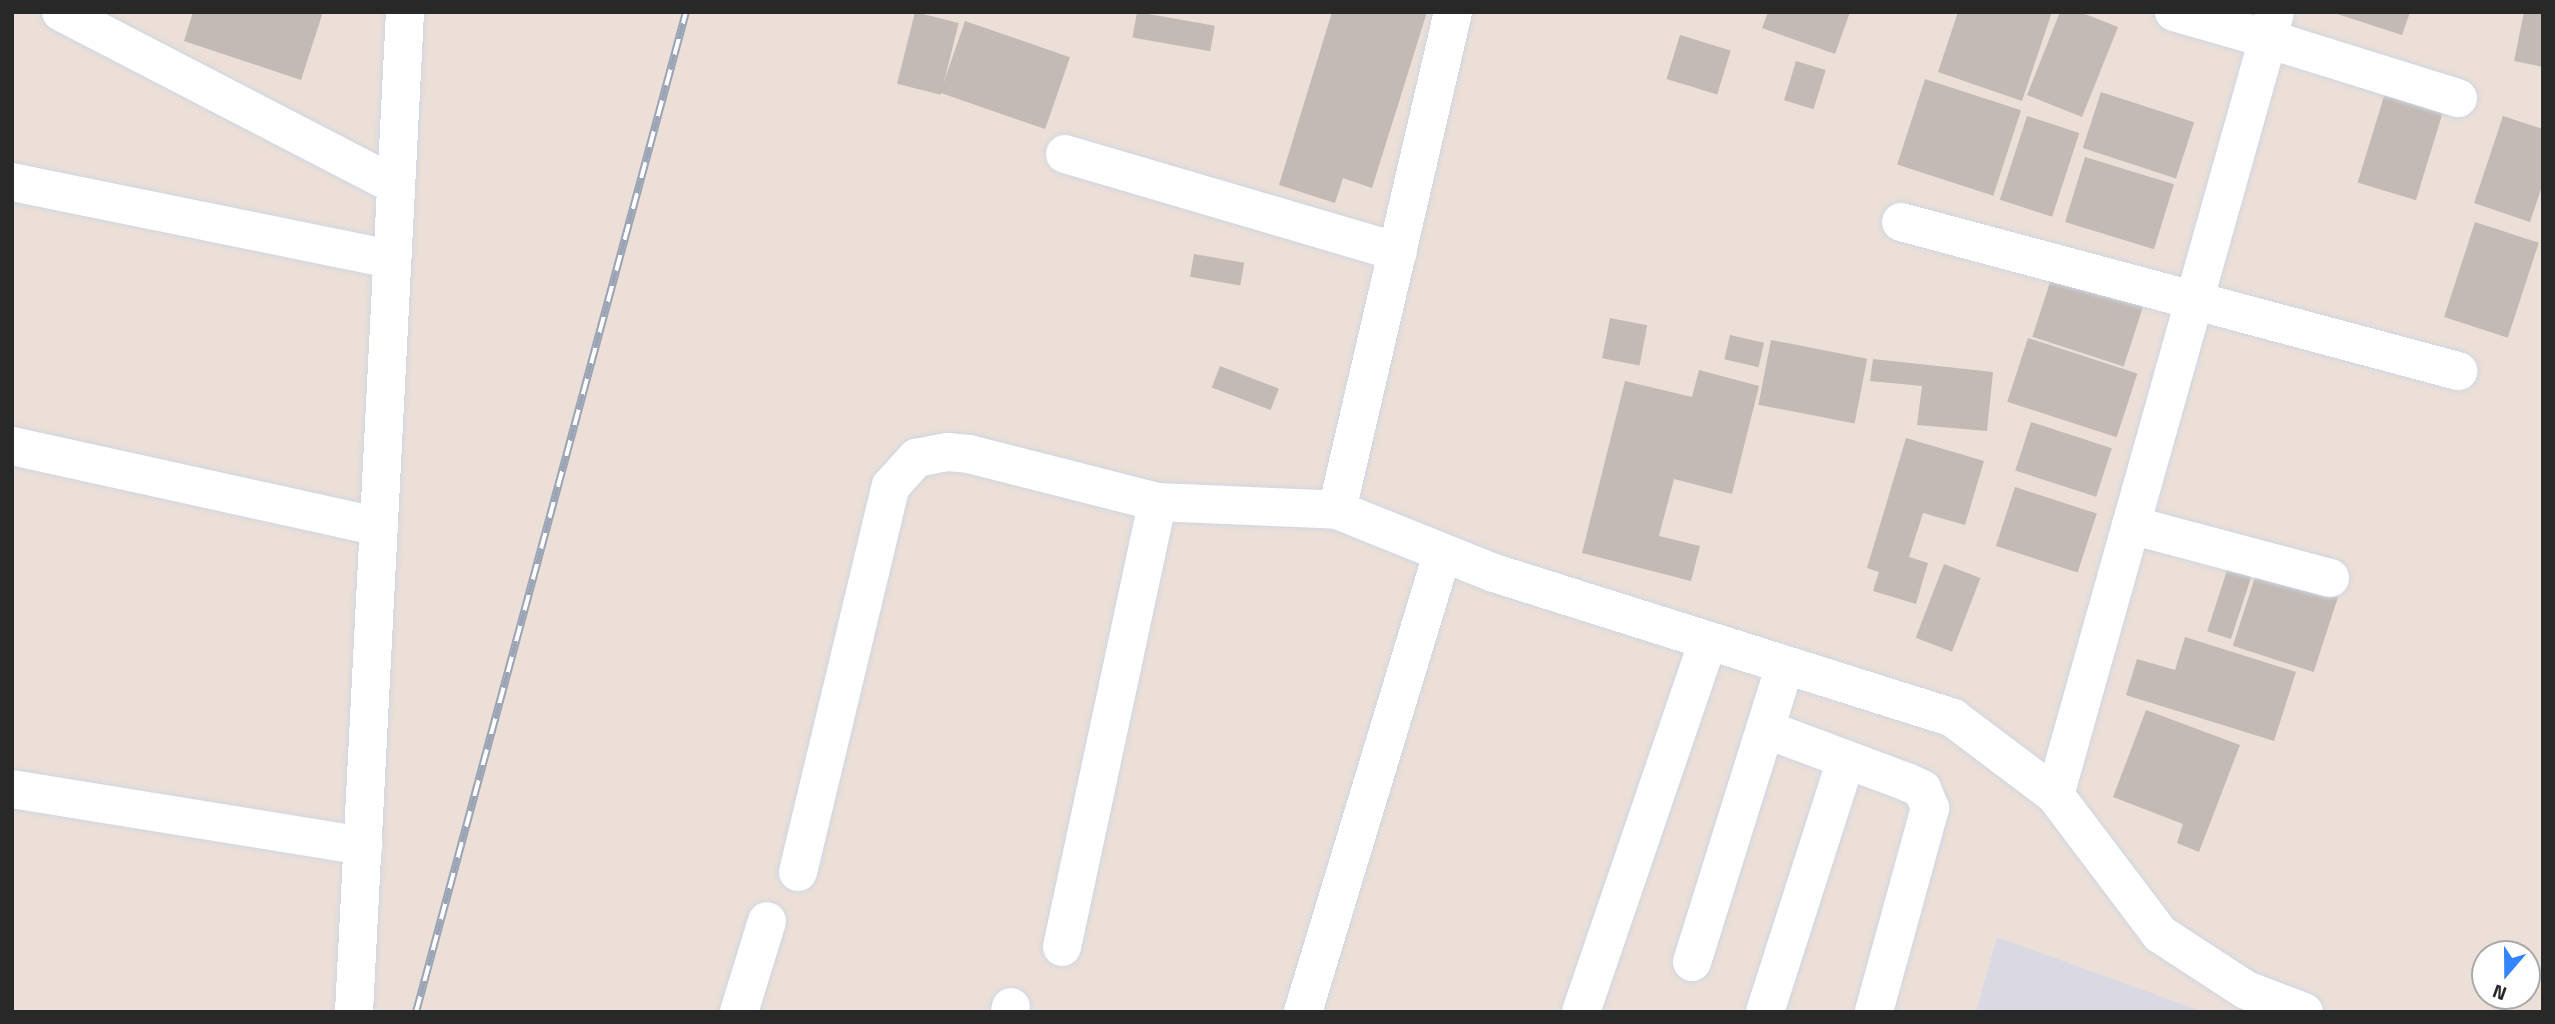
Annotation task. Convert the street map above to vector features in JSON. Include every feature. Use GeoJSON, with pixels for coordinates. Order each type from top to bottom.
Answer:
{"type":"FeatureCollection","features":[{"type":"Feature","properties":{"kind":"street"},"geometry":{"type":"LineString","coordinates":[[61,12],[396,186]]}},
{"type":"Feature","properties":{"kind":"street"},"geometry":{"type":"LineString","coordinates":[[354,1012],[405,12]]}},
{"type":"Feature","properties":{"kind":"street"},"geometry":{"type":"LineString","coordinates":[[1337,510],[1453,12]]}},
{"type":"Feature","properties":{"kind":"street"},"geometry":{"type":"LineString","coordinates":[[2174,12],[2271,26],[2458,98]]}},
{"type":"Feature","properties":{"kind":"street"},"geometry":{"type":"LineString","coordinates":[[2055,795],[2271,26]]}},
{"type":"Feature","properties":{"kind":"street"},"geometry":{"type":"LineString","coordinates":[[1065,154],[1398,252]]}},
{"type":"Feature","properties":{"kind":"street"},"geometry":{"type":"LineString","coordinates":[[12,182],[393,259]]}},
{"type":"Feature","properties":{"kind":"street"},"geometry":{"type":"LineString","coordinates":[[1900,222],[2458,371]]}},
{"type":"Feature","properties":{"kind":"street"},"geometry":{"type":"LineString","coordinates":[[12,446],[379,527]]}},
{"type":"Feature","properties":{"kind":"street"},"geometry":{"type":"LineString","coordinates":[[798,872],[891,486],[916,458],[969,454],[1157,502],[1337,510],[1442,554],[1953,719],[2055,795],[2160,934],[2246,990],[2304,1012]]}},
{"type":"Feature","properties":{"kind":"street"},"geometry":{"type":"LineString","coordinates":[[1062,947],[1157,502]]}},
{"type":"Feature","properties":{"kind":"street"},"geometry":{"type":"LineString","coordinates":[[2132,525],[2330,578]]}},
{"type":"Feature","properties":{"kind":"street"},"geometry":{"type":"LineString","coordinates":[[1303,1012],[1442,554]]}},
{"type":"Feature","properties":{"kind":"street"},"geometry":{"type":"LineString","coordinates":[[1581,1012],[1708,641]]}},
{"type":"Feature","properties":{"kind":"street"},"geometry":{"type":"LineString","coordinates":[[1692,962],[1786,665]]}},
{"type":"Feature","properties":{"kind":"street"},"geometry":{"type":"LineString","coordinates":[[1765,729],[1922,789],[1930,808],[1874,1012]]}},
{"type":"Feature","properties":{"kind":"street"},"geometry":{"type":"LineString","coordinates":[[1765,1012],[1846,760]]}},
{"type":"Feature","properties":{"kind":"street"},"geometry":{"type":"LineString","coordinates":[[12,789],[363,846]]}},
{"type":"Feature","properties":{"kind":"street"},"geometry":{"type":"LineString","coordinates":[[739,1012],[767,921]]}},
{"type":"Feature","properties":{"kind":"shaded area"},"geometry":{"type":"Polygon","coordinates":[[[1997,937],[2204,1012],[1976,1012],[1997,937]]]}},
{"type":"Feature","properties":{"kind":"building"},"geometry":{"type":"Polygon","coordinates":[[[193,12],[323,12],[301,80],[184,41],[193,12]]]}},
{"type":"Feature","properties":{"kind":"building"},"geometry":{"type":"Polygon","coordinates":[[[915,12],[959,23],[941,95],[897,84],[915,12]]]}},
{"type":"Feature","properties":{"kind":"building"},"geometry":{"type":"Polygon","coordinates":[[[1137,12],[1215,26],[1210,51],[1132,38],[1137,12]]]}},
{"type":"Feature","properties":{"kind":"building"},"geometry":{"type":"Polygon","coordinates":[[[1332,12],[1427,12],[1372,188],[1343,178],[1335,203],[1279,185],[1332,12]]]}},
{"type":"Feature","properties":{"kind":"building"},"geometry":{"type":"Polygon","coordinates":[[[1768,12],[1850,12],[1835,54],[1762,28],[1768,12]]]}},
{"type":"Feature","properties":{"kind":"building"},"geometry":{"type":"Polygon","coordinates":[[[1958,12],[2052,12],[2022,101],[1938,72],[1958,12]]]}},
{"type":"Feature","properties":{"kind":"building"},"geometry":{"type":"Polygon","coordinates":[[[2060,12],[2080,12],[2118,27],[2082,117],[2027,95],[2060,12]]]}},
{"type":"Feature","properties":{"kind":"building"},"geometry":{"type":"Polygon","coordinates":[[[2331,12],[2410,12],[2402,35],[2331,12]]]}},
{"type":"Feature","properties":{"kind":"building"},"geometry":{"type":"Polygon","coordinates":[[[2524,12],[2543,12],[2543,67],[2514,61],[2524,12]]]}},
{"type":"Feature","properties":{"kind":"building"},"geometry":{"type":"Polygon","coordinates":[[[965,21],[1070,57],[1045,129],[940,93],[965,21]]]}},
{"type":"Feature","properties":{"kind":"building"},"geometry":{"type":"Polygon","coordinates":[[[1680,35],[1731,50],[1717,94],[1667,79],[1680,35]]]}},
{"type":"Feature","properties":{"kind":"building"},"geometry":{"type":"Polygon","coordinates":[[[1796,61],[1826,70],[1814,109],[1784,100],[1796,61]]]}},
{"type":"Feature","properties":{"kind":"building"},"geometry":{"type":"Polygon","coordinates":[[[1925,79],[2021,110],[1993,196],[1897,165],[1925,79]]]}},
{"type":"Feature","properties":{"kind":"building"},"geometry":{"type":"Polygon","coordinates":[[[2388,83],[2446,101],[2416,200],[2358,182],[2388,83]]]}},
{"type":"Feature","properties":{"kind":"building"},"geometry":{"type":"Polygon","coordinates":[[[2101,92],[2194,122],[2176,178],[2083,148],[2101,92]]]}},
{"type":"Feature","properties":{"kind":"building"},"geometry":{"type":"Polygon","coordinates":[[[2027,116],[2079,133],[2052,217],[2000,200],[2027,116]]]}},
{"type":"Feature","properties":{"kind":"building"},"geometry":{"type":"Polygon","coordinates":[[[2503,116],[2543,129],[2543,183],[2530,222],[2474,203],[2503,116]]]}},
{"type":"Feature","properties":{"kind":"building"},"geometry":{"type":"Polygon","coordinates":[[[2085,157],[2174,184],[2154,249],[2065,222],[2085,157]]]}},
{"type":"Feature","properties":{"kind":"building"},"geometry":{"type":"Polygon","coordinates":[[[2475,222],[2539,243],[2508,338],[2444,317],[2475,222]]]}},
{"type":"Feature","properties":{"kind":"building"},"geometry":{"type":"Polygon","coordinates":[[[1194,254],[1244,263],[1240,286],[1190,277],[1194,254]]]}},
{"type":"Feature","properties":{"kind":"building"},"geometry":{"type":"Polygon","coordinates":[[[2053,273],[2144,303],[2124,366],[2032,337],[2053,273]]]}},
{"type":"Feature","properties":{"kind":"building"},"geometry":{"type":"Polygon","coordinates":[[[1610,318],[1647,325],[1639,365],[1602,358],[1610,318]]]}},
{"type":"Feature","properties":{"kind":"building"},"geometry":{"type":"Polygon","coordinates":[[[1730,335],[1764,343],[1758,367],[1724,359],[1730,335]]]}},
{"type":"Feature","properties":{"kind":"building"},"geometry":{"type":"Polygon","coordinates":[[[2028,338],[2137,374],[2117,437],[2007,402],[2028,338]]]}},
{"type":"Feature","properties":{"kind":"building"},"geometry":{"type":"Polygon","coordinates":[[[1771,340],[1867,359],[1855,423],[1758,405],[1771,340]]]}},
{"type":"Feature","properties":{"kind":"building"},"geometry":{"type":"Polygon","coordinates":[[[1873,359],[1993,372],[1987,431],[1917,425],[1922,386],[1870,381],[1873,359]]]}},
{"type":"Feature","properties":{"kind":"building"},"geometry":{"type":"Polygon","coordinates":[[[1220,366],[1279,389],[1271,410],[1212,387],[1220,366]]]}},
{"type":"Feature","properties":{"kind":"building"},"geometry":{"type":"Polygon","coordinates":[[[1699,370],[1759,386],[1732,494],[1674,479],[1659,536],[1700,546],[1691,581],[1582,553],[1625,381],[1692,397],[1699,370]]]}},
{"type":"Feature","properties":{"kind":"building"},"geometry":{"type":"Polygon","coordinates":[[[2031,422],[2112,448],[2096,497],[2015,471],[2031,422]]]}},
{"type":"Feature","properties":{"kind":"building"},"geometry":{"type":"Polygon","coordinates":[[[1906,438],[1984,461],[1965,525],[1923,513],[1909,557],[1928,563],[1916,604],[1873,591],[1879,572],[1867,568],[1906,438]]]}},
{"type":"Feature","properties":{"kind":"building"},"geometry":{"type":"Polygon","coordinates":[[[2015,487],[2097,514],[2078,573],[1996,546],[2015,487]]]}},
{"type":"Feature","properties":{"kind":"building"},"geometry":{"type":"Polygon","coordinates":[[[2231,558],[2255,566],[2231,639],[2207,631],[2231,558]]]}},
{"type":"Feature","properties":{"kind":"building"},"geometry":{"type":"Polygon","coordinates":[[[2260,562],[2341,588],[2314,672],[2233,646],[2260,562]]]}},
{"type":"Feature","properties":{"kind":"building"},"geometry":{"type":"Polygon","coordinates":[[[1944,564],[1980,578],[1952,652],[1916,638],[1944,564]]]}},
{"type":"Feature","properties":{"kind":"building"},"geometry":{"type":"Polygon","coordinates":[[[2185,637],[2296,672],[2274,741],[2126,695],[2137,659],[2175,670],[2185,637]]]}},
{"type":"Feature","properties":{"kind":"building"},"geometry":{"type":"Polygon","coordinates":[[[2146,710],[2240,745],[2199,852],[2177,843],[2183,824],[2113,797],[2146,710]]]}},
{"type":"Feature","properties":{"kind":"railway"},"geometry":{"type":"LineString","coordinates":[[416,1012],[686,12]]}}]}
